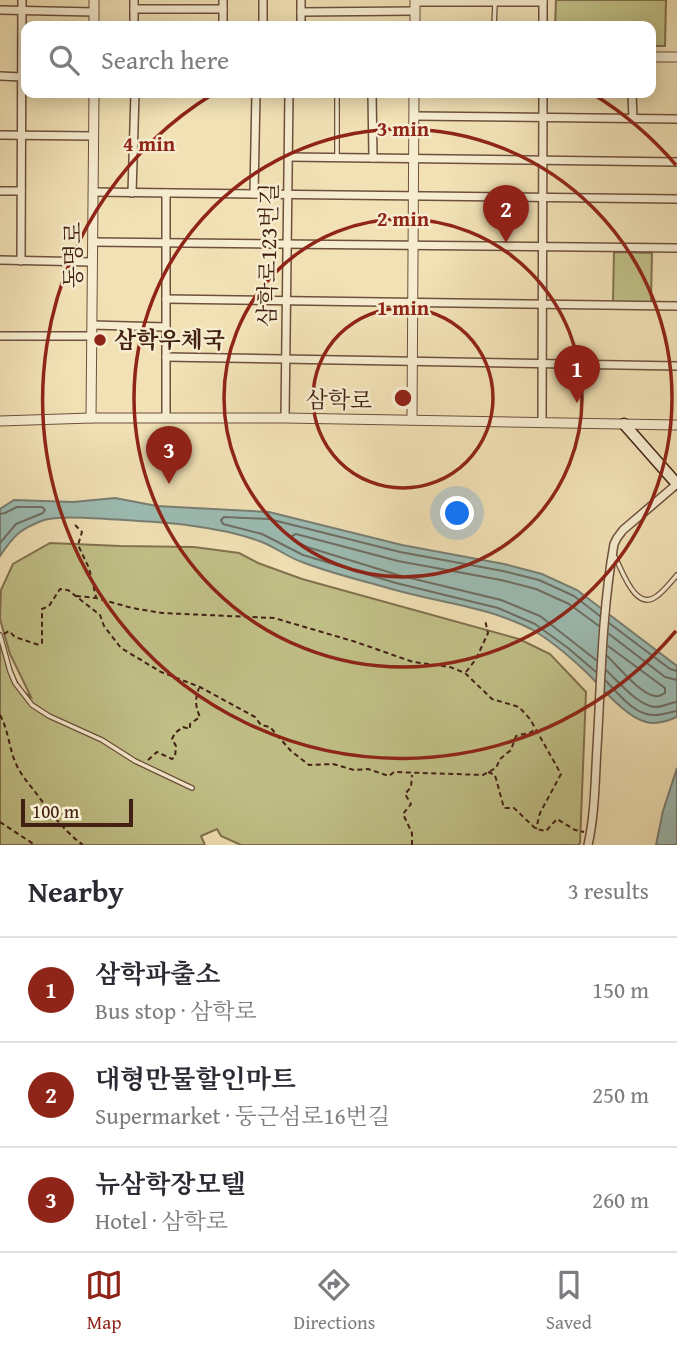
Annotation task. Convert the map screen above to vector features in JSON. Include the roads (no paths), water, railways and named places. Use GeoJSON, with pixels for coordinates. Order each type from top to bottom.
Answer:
{"type":"FeatureCollection","features":[{"type":"Feature","properties":{"kind":"main road"},"geometry":{"type":"LineString","coordinates":[[624,424],[677,484]]}},
{"type":"Feature","properties":{"kind":"street"},"geometry":{"type":"LineString","coordinates":[[22,0],[22,21]]}},
{"type":"Feature","properties":{"kind":"street"},"geometry":{"type":"LineString","coordinates":[[94,0],[94,21]]}},
{"type":"Feature","properties":{"kind":"street"},"geometry":{"type":"LineString","coordinates":[[134,0],[134,21]]}},
{"type":"Feature","properties":{"kind":"street"},"geometry":{"type":"LineString","coordinates":[[223,0],[223,21]]}},
{"type":"Feature","properties":{"kind":"street"},"geometry":{"type":"LineString","coordinates":[[262,0],[262,21]]}},
{"type":"Feature","properties":{"kind":"street"},"geometry":{"type":"LineString","coordinates":[[301,0],[301,21]]}},
{"type":"Feature","properties":{"kind":"street"},"geometry":{"type":"LineString","coordinates":[[372,0],[372,11]]}},
{"type":"Feature","properties":{"kind":"street"},"geometry":{"type":"LineString","coordinates":[[301,12],[372,11],[415,4],[543,1],[543,21]]}},
{"type":"Feature","properties":{"kind":"street"},"geometry":{"type":"LineString","coordinates":[[134,9],[223,9]]}},
{"type":"Feature","properties":{"kind":"street"},"geometry":{"type":"LineString","coordinates":[[0,10],[94,12]]}},
{"type":"Feature","properties":{"kind":"street"},"geometry":{"type":"LineString","coordinates":[[656,57],[677,57]]}},
{"type":"Feature","properties":{"kind":"street"},"geometry":{"type":"LineString","coordinates":[[0,76],[21,77]]}},
{"type":"Feature","properties":{"kind":"street"},"geometry":{"type":"LineString","coordinates":[[21,261],[22,98]]}},
{"type":"Feature","properties":{"kind":"street","name":"동명로"},"geometry":{"type":"LineString","coordinates":[[91,418],[94,98]]}},
{"type":"Feature","properties":{"kind":"street"},"geometry":{"type":"LineString","coordinates":[[132,193],[135,98]]}},
{"type":"Feature","properties":{"kind":"street"},"geometry":{"type":"LineString","coordinates":[[254,194],[256,98]]}},
{"type":"Feature","properties":{"kind":"street","name":"삼학로123번길"},"geometry":{"type":"LineString","coordinates":[[285,418],[289,98]]}},
{"type":"Feature","properties":{"kind":"street"},"geometry":{"type":"LineString","coordinates":[[372,98],[373,158]]}},
{"type":"Feature","properties":{"kind":"street"},"geometry":{"type":"LineString","coordinates":[[412,420],[414,98]]}},
{"type":"Feature","properties":{"kind":"street"},"geometry":{"type":"LineString","coordinates":[[542,422],[543,98]]}},
{"type":"Feature","properties":{"kind":"street"},"geometry":{"type":"LineString","coordinates":[[632,98],[632,118]]}},
{"type":"Feature","properties":{"kind":"street"},"geometry":{"type":"LineString","coordinates":[[414,116],[677,119]]}},
{"type":"Feature","properties":{"kind":"street"},"geometry":{"type":"LineString","coordinates":[[0,135],[93,136]]}},
{"type":"Feature","properties":{"kind":"street"},"geometry":{"type":"LineString","coordinates":[[288,157],[677,162]]}},
{"type":"Feature","properties":{"kind":"street"},"geometry":{"type":"LineString","coordinates":[[0,191],[21,191]]}},
{"type":"Feature","properties":{"kind":"street"},"geometry":{"type":"LineString","coordinates":[[93,192],[677,199]]}},
{"type":"Feature","properties":{"kind":"street"},"geometry":{"type":"LineString","coordinates":[[166,193],[166,418]]}},
{"type":"Feature","properties":{"kind":"street"},"geometry":{"type":"LineString","coordinates":[[93,242],[677,248]]}},
{"type":"Feature","properties":{"kind":"street"},"geometry":{"type":"LineString","coordinates":[[0,260],[92,262]]}},
{"type":"Feature","properties":{"kind":"street"},"geometry":{"type":"LineString","coordinates":[[166,299],[677,306]]}},
{"type":"Feature","properties":{"kind":"street"},"geometry":{"type":"LineString","coordinates":[[0,336],[166,327]]}},
{"type":"Feature","properties":{"kind":"street"},"geometry":{"type":"LineString","coordinates":[[166,356],[677,366]]}},
{"type":"Feature","properties":{"kind":"street","name":"삼학로"},"geometry":{"type":"LineString","coordinates":[[0,421],[285,418],[677,425]]}},
{"type":"Feature","properties":{"kind":"street"},"geometry":{"type":"LineString","coordinates":[[588,845],[614,544],[620,534],[677,484]]}},
{"type":"Feature","properties":{"kind":"lane"},"geometry":{"type":"LineString","coordinates":[[495,2],[495,21]]}},
{"type":"Feature","properties":{"kind":"lane"},"geometry":{"type":"LineString","coordinates":[[337,98],[337,157]]}},
{"type":"Feature","properties":{"kind":"lane"},"geometry":{"type":"LineString","coordinates":[[613,553],[634,594],[641,600],[657,596],[677,575]]}},
{"type":"Feature","properties":{"kind":"lane"},"geometry":{"type":"LineString","coordinates":[[0,635],[15,683],[32,705],[103,740],[135,761],[192,788]]}},
{"type":"Feature","properties":{"kind":"water"},"geometry":{"type":"Polygon","coordinates":[[[115,498],[157,506],[269,512],[402,545],[542,574],[577,590],[677,666],[677,717],[654,723],[638,719],[559,649],[538,633],[514,621],[334,573],[296,560],[242,535],[204,527],[164,523],[58,518],[29,526],[14,538],[0,556],[0,509],[14,500],[73,502],[115,498]]]}},
{"type":"Feature","properties":{"kind":"water"},"geometry":{"type":"Polygon","coordinates":[[[677,768],[677,845],[656,845],[663,811],[677,768]]]}},
{"type":"Feature","properties":{"kind":"place","name":"대형만물할인마트"},"geometry":{"type":"Point","coordinates":[506,243]}},
{"type":"Feature","properties":{"kind":"place","name":"삼학우체국"},"geometry":{"type":"Point","coordinates":[100,340]}},
{"type":"Feature","properties":{"kind":"place","name":"삼학파출소"},"geometry":{"type":"Point","coordinates":[577,403]}},
{"type":"Feature","properties":{"kind":"place","name":"뉴삼학장모텔"},"geometry":{"type":"Point","coordinates":[169,484]}}]}
